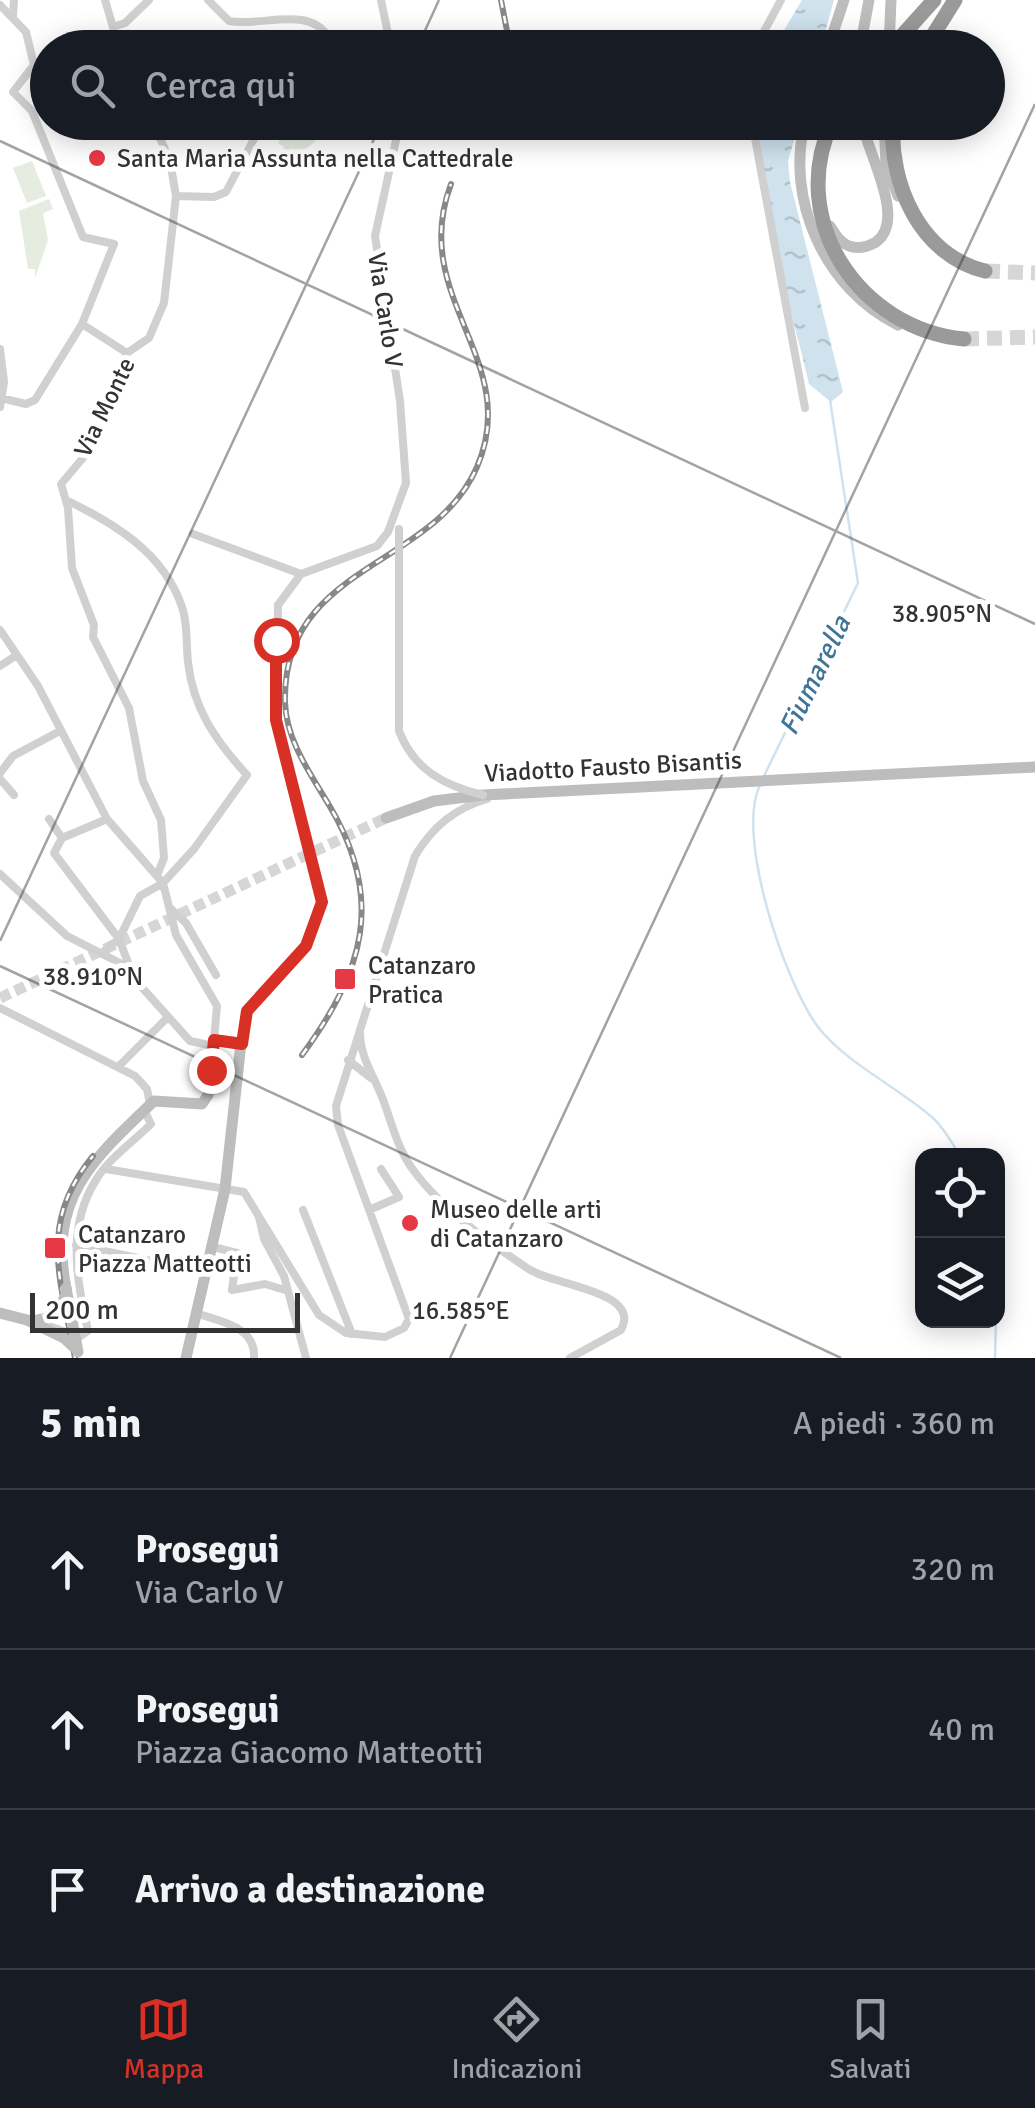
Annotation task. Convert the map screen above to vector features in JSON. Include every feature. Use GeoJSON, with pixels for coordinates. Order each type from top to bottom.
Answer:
{"type":"FeatureCollection","features":[{"type":"Feature","properties":{"kind":"highway"},"geometry":{"type":"LineString","coordinates":[[903,30],[934,0]]}},
{"type":"Feature","properties":{"kind":"highway"},"geometry":{"type":"LineString","coordinates":[[936,30],[955,0]]}},
{"type":"Feature","properties":{"kind":"highway"},"geometry":{"type":"LineString","coordinates":[[827,140],[821,153],[816,192],[828,240],[855,284],[875,304],[932,334],[964,339]]}},
{"type":"Feature","properties":{"kind":"highway"},"geometry":{"type":"LineString","coordinates":[[895,140],[896,168],[910,208],[943,250],[980,269]]}},
{"type":"Feature","properties":{"kind":"main road"},"geometry":{"type":"LineString","coordinates":[[834,30],[844,0]]}},
{"type":"Feature","properties":{"kind":"main road"},"geometry":{"type":"LineString","coordinates":[[863,30],[869,0]]}},
{"type":"Feature","properties":{"kind":"main road"},"geometry":{"type":"LineString","coordinates":[[890,30],[891,0]]}},
{"type":"Feature","properties":{"kind":"main road"},"geometry":{"type":"LineString","coordinates":[[915,30],[942,0]]}},
{"type":"Feature","properties":{"kind":"main road"},"geometry":{"type":"LineString","coordinates":[[800,140],[801,190],[823,252],[840,278],[872,310],[902,328],[932,334]]}},
{"type":"Feature","properties":{"kind":"main road"},"geometry":{"type":"LineString","coordinates":[[832,140],[825,168],[824,209],[839,239],[861,248],[883,236],[890,213],[868,140]]}},
{"type":"Feature","properties":{"kind":"main road"},"geometry":{"type":"LineString","coordinates":[[885,140],[886,164],[912,222],[940,252],[980,269]]}},
{"type":"Feature","properties":{"kind":"main road","name":"Viadotto Fausto Bisantis"},"geometry":{"type":"LineString","coordinates":[[386,818],[434,802],[483,795],[1035,767]]}},
{"type":"Feature","properties":{"kind":"main road"},"geometry":{"type":"LineString","coordinates":[[79,1355],[66,1288],[62,1227],[72,1194],[89,1167],[147,1108],[163,1099],[192,1106],[205,1102],[214,1043],[242,1044],[225,1189],[187,1356]]}},
{"type":"Feature","properties":{"kind":"main road"},"geometry":{"type":"LineString","coordinates":[[26,1320],[54,1317],[64,1304],[66,1288]]}},
{"type":"Feature","properties":{"kind":"main road"},"geometry":{"type":"LineString","coordinates":[[0,1312],[64,1338],[79,1355]]}},
{"type":"Feature","properties":{"kind":"street"},"geometry":{"type":"LineString","coordinates":[[13,17],[14,0]]}},
{"type":"Feature","properties":{"kind":"street"},"geometry":{"type":"LineString","coordinates":[[105,0],[114,30]]}},
{"type":"Feature","properties":{"kind":"street"},"geometry":{"type":"LineString","coordinates":[[113,27],[125,23],[149,0]]}},
{"type":"Feature","properties":{"kind":"street"},"geometry":{"type":"LineString","coordinates":[[208,0],[224,19],[240,24],[300,18],[323,30]]}},
{"type":"Feature","properties":{"kind":"street"},"geometry":{"type":"LineString","coordinates":[[381,0],[387,30]]}},
{"type":"Feature","properties":{"kind":"street"},"geometry":{"type":"LineString","coordinates":[[765,30],[781,0]]}},
{"type":"Feature","properties":{"kind":"street"},"geometry":{"type":"LineString","coordinates":[[0,4],[26,32],[30,48]]}},
{"type":"Feature","properties":{"kind":"street"},"geometry":{"type":"LineString","coordinates":[[30,69],[13,92],[30,109]]}},
{"type":"Feature","properties":{"kind":"street"},"geometry":{"type":"LineString","coordinates":[[0,349],[1,401],[26,404],[35,400],[82,324],[114,244],[82,237],[44,140]]}},
{"type":"Feature","properties":{"kind":"street"},"geometry":{"type":"LineString","coordinates":[[161,140],[170,161],[176,196],[214,197],[226,192],[253,140]]}},
{"type":"Feature","properties":{"kind":"street","name":"Via Carlo V"},"geometry":{"type":"LineString","coordinates":[[396,140],[375,236],[407,466],[399,529],[399,731],[407,750],[432,776],[483,795]]}},
{"type":"Feature","properties":{"kind":"street"},"geometry":{"type":"LineString","coordinates":[[755,140],[805,408]]}},
{"type":"Feature","properties":{"kind":"street","name":"Via Monte"},"geometry":{"type":"LineString","coordinates":[[66,500],[63,480],[83,458],[127,352],[149,338],[164,303],[176,196]]}},
{"type":"Feature","properties":{"kind":"street"},"geometry":{"type":"LineString","coordinates":[[82,324],[127,352]]}},
{"type":"Feature","properties":{"kind":"street"},"geometry":{"type":"LineString","coordinates":[[242,1044],[247,1011],[306,946],[320,914],[320,883],[274,703],[276,612],[301,574],[382,541],[401,498]]}},
{"type":"Feature","properties":{"kind":"street"},"geometry":{"type":"LineString","coordinates":[[66,500],[124,532],[162,570],[182,607],[191,686],[214,739],[248,775],[164,883],[140,896],[119,939],[103,952]]}},
{"type":"Feature","properties":{"kind":"street"},"geometry":{"type":"LineString","coordinates":[[66,500],[72,568],[80,596],[94,625],[93,637],[129,708],[143,781],[161,820],[164,858],[158,873]]}},
{"type":"Feature","properties":{"kind":"street"},"geometry":{"type":"LineString","coordinates":[[192,534],[301,574]]}},
{"type":"Feature","properties":{"kind":"street"},"geometry":{"type":"LineString","coordinates":[[0,630],[107,819],[164,883],[176,936],[217,1006],[214,1043],[190,1041],[132,976],[103,952],[67,936],[0,874]]}},
{"type":"Feature","properties":{"kind":"street"},"geometry":{"type":"LineString","coordinates":[[0,666],[16,654]]}},
{"type":"Feature","properties":{"kind":"street"},"geometry":{"type":"LineString","coordinates":[[14,795],[0,776],[13,756],[60,731]]}},
{"type":"Feature","properties":{"kind":"street"},"geometry":{"type":"LineString","coordinates":[[106,1169],[244,1192],[318,1315],[352,1334],[385,1338],[404,1328],[408,1319],[335,1115],[348,1060],[409,868],[424,841],[455,811],[512,794]]}},
{"type":"Feature","properties":{"kind":"street"},"geometry":{"type":"LineString","coordinates":[[49,819],[62,838]]}},
{"type":"Feature","properties":{"kind":"street"},"geometry":{"type":"LineString","coordinates":[[107,819],[62,838],[55,846],[56,855],[119,939],[132,976]]}},
{"type":"Feature","properties":{"kind":"street"},"geometry":{"type":"LineString","coordinates":[[170,908],[186,922],[216,975]]}},
{"type":"Feature","properties":{"kind":"street"},"geometry":{"type":"LineString","coordinates":[[0,1008],[141,1080],[151,1124],[106,1169],[86,1201],[76,1245],[75,1271],[86,1334],[80,1337],[0,1312]]}},
{"type":"Feature","properties":{"kind":"street"},"geometry":{"type":"LineString","coordinates":[[118,1067],[168,1018]]}},
{"type":"Feature","properties":{"kind":"street"},"geometry":{"type":"LineString","coordinates":[[360,1022],[364,1060],[410,1166],[434,1194],[547,1280],[611,1296],[622,1305],[626,1318],[621,1330],[570,1358]]}},
{"type":"Feature","properties":{"kind":"street"},"geometry":{"type":"LineString","coordinates":[[348,1060],[364,1060]]}},
{"type":"Feature","properties":{"kind":"street"},"geometry":{"type":"LineString","coordinates":[[348,1060],[372,1078]]}},
{"type":"Feature","properties":{"kind":"street"},"geometry":{"type":"LineString","coordinates":[[342,1084],[360,1072]]}},
{"type":"Feature","properties":{"kind":"street"},"geometry":{"type":"LineString","coordinates":[[369,1210],[399,1197],[381,1169]]}},
{"type":"Feature","properties":{"kind":"street"},"geometry":{"type":"LineString","coordinates":[[303,1210],[352,1334]]}},
{"type":"Feature","properties":{"kind":"street"},"geometry":{"type":"LineString","coordinates":[[259,1217],[264,1239],[284,1276],[306,1358]]}},
{"type":"Feature","properties":{"kind":"street"},"geometry":{"type":"LineString","coordinates":[[76,1245],[208,1274]]}},
{"type":"Feature","properties":{"kind":"street"},"geometry":{"type":"LineString","coordinates":[[213,1247],[237,1253],[232,1290],[265,1284],[285,1290]]}},
{"type":"Feature","properties":{"kind":"street"},"geometry":{"type":"LineString","coordinates":[[198,1314],[241,1330],[253,1342],[254,1358]]}},
{"type":"Feature","properties":{"kind":"shaded area"},"geometry":{"type":"Polygon","coordinates":[[[316,141],[293,159],[281,152],[284,147],[278,143],[316,141]]]}},
{"type":"Feature","properties":{"kind":"shaded area"},"geometry":{"type":"Polygon","coordinates":[[[32,161],[46,196],[27,203],[13,168],[32,161]]]}},
{"type":"Feature","properties":{"kind":"shaded area"},"geometry":{"type":"Polygon","coordinates":[[[49,199],[53,209],[43,213],[48,240],[35,278],[35,269],[28,269],[19,211],[49,199]]]}},
{"type":"Feature","properties":{"kind":"water"},"geometry":{"type":"Polygon","coordinates":[[[802,0],[834,0],[826,30],[784,30],[802,0]]]}},
{"type":"Feature","properties":{"kind":"water"},"geometry":{"type":"Polygon","coordinates":[[[760,140],[794,140],[788,161],[790,182],[843,392],[831,402],[809,384],[768,219],[760,140]]]}},
{"type":"Feature","properties":{"kind":"waterway","name":"Fiumarella"},"geometry":{"type":"LineString","coordinates":[[763,778],[858,583],[830,400]]}},
{"type":"Feature","properties":{"kind":"waterway","name":"Fiumarella"},"geometry":{"type":"LineString","coordinates":[[760,785],[754,808],[759,872],[779,945],[805,1006],[830,1040],[933,1118],[955,1148]]}},
{"type":"Feature","properties":{"kind":"waterway","name":"Fiumarella"},"geometry":{"type":"LineString","coordinates":[[995,1358],[996,1328]]}},
{"type":"Feature","properties":{"kind":"tunnel"},"geometry":{"type":"LineString","coordinates":[[985,271],[1035,273]]}},
{"type":"Feature","properties":{"kind":"tunnel"},"geometry":{"type":"LineString","coordinates":[[964,339],[1035,337]]}},
{"type":"Feature","properties":{"kind":"tunnel"},"geometry":{"type":"LineString","coordinates":[[0,998],[386,818]]}},
{"type":"Feature","properties":{"kind":"railway"},"geometry":{"type":"LineString","coordinates":[[501,0],[507,30]]}},
{"type":"Feature","properties":{"kind":"railway"},"geometry":{"type":"LineString","coordinates":[[302,1055],[340,994],[352,964],[362,904],[347,840],[300,756],[290,730],[285,702],[291,656],[308,621],[333,594],[428,527],[456,501],[477,467],[487,429],[486,394],[443,261],[442,225],[451,184]]}},
{"type":"Feature","properties":{"kind":"railway"},"geometry":{"type":"LineString","coordinates":[[75,1358],[60,1278],[59,1229],[76,1181],[93,1156]]}},
{"type":"Feature","properties":{"kind":"place","name":"Santa Maria Assunta nella Cattedrale"},"geometry":{"type":"Point","coordinates":[97,158]}},
{"type":"Feature","properties":{"kind":"place","name":"Catanzaro Pratica"},"geometry":{"type":"Point","coordinates":[345,979]}},
{"type":"Feature","properties":{"kind":"place","name":"Museo delle arti di Catanzaro"},"geometry":{"type":"Point","coordinates":[410,1223]}},
{"type":"Feature","properties":{"kind":"place","name":"Catanzaro Piazza Matteotti"},"geometry":{"type":"Point","coordinates":[55,1248]}},
{"type":"Feature","properties":{"kind":"route"},"geometry":{"type":"LineString","coordinates":[[211,1070],[214,1040],[242,1044],[247,1011],[306,946],[322,902],[276,720],[276,640]]}}]}
